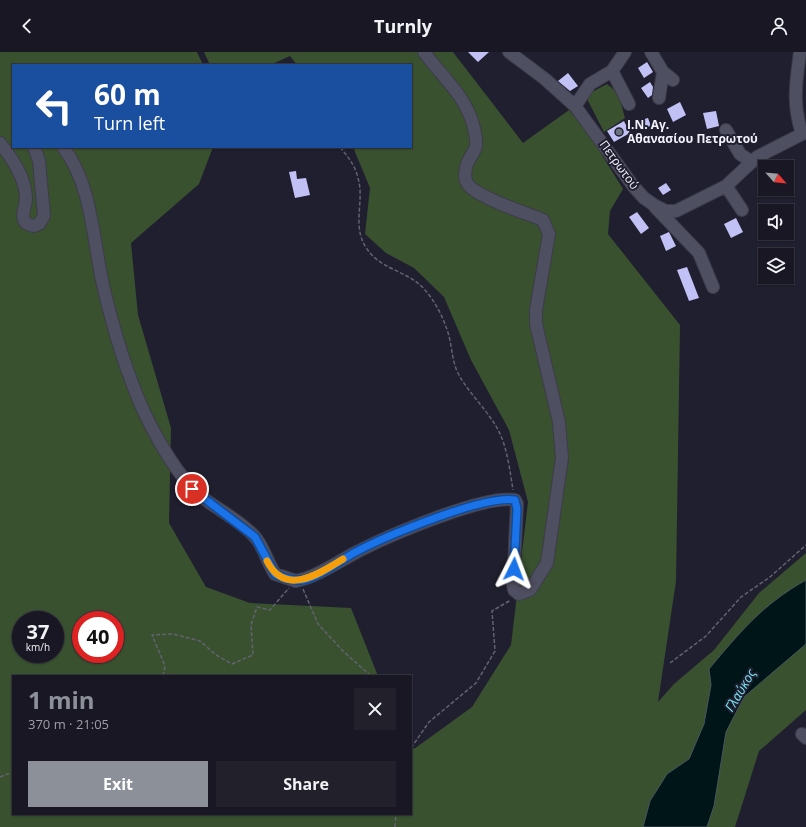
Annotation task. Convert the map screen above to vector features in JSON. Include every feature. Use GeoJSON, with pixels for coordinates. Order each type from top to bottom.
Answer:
{"type":"FeatureCollection","features":[{"type":"Feature","properties":{"kind":"street"},"geometry":{"type":"LineString","coordinates":[[64,148],[74,162],[80,176],[98,249],[103,284],[114,325],[144,412],[182,478],[206,500],[255,537],[275,574],[296,581],[316,575],[353,554],[408,529],[485,502],[504,499],[515,500],[517,509],[514,590],[519,594],[523,593],[536,585],[547,563],[562,458],[559,422],[536,324],[536,310],[549,234],[543,220],[475,192],[467,183],[464,175],[466,164],[476,146],[474,128],[467,107],[460,96],[424,52]]}},
{"type":"Feature","properties":{"kind":"street","name":"Πετρωτού"},"geometry":{"type":"LineString","coordinates":[[509,52],[545,78],[575,106],[634,187],[644,198],[666,211],[676,211],[726,186],[757,157],[804,133]]}},
{"type":"Feature","properties":{"kind":"street"},"geometry":{"type":"LineString","coordinates":[[575,106],[590,84],[612,71],[625,52]]}},
{"type":"Feature","properties":{"kind":"street"},"geometry":{"type":"LineString","coordinates":[[651,52],[663,72],[673,80]]}},
{"type":"Feature","properties":{"kind":"street"},"geometry":{"type":"LineString","coordinates":[[800,52],[794,102],[797,117],[804,133]]}},
{"type":"Feature","properties":{"kind":"street"},"geometry":{"type":"LineString","coordinates":[[612,71],[629,104]]}},
{"type":"Feature","properties":{"kind":"street"},"geometry":{"type":"LineString","coordinates":[[660,98],[663,72]]}},
{"type":"Feature","properties":{"kind":"street"},"geometry":{"type":"LineString","coordinates":[[726,130],[740,154],[752,162]]}},
{"type":"Feature","properties":{"kind":"street"},"geometry":{"type":"LineString","coordinates":[[0,143],[9,154],[24,183],[26,199],[23,218],[28,225],[34,226],[39,224],[44,216],[39,161],[34,148]]}},
{"type":"Feature","properties":{"kind":"street"},"geometry":{"type":"LineString","coordinates":[[726,186],[742,210]]}},
{"type":"Feature","properties":{"kind":"street"},"geometry":{"type":"LineString","coordinates":[[652,203],[699,254],[713,287]]}},
{"type":"Feature","properties":{"kind":"path"},"geometry":{"type":"LineString","coordinates":[[341,148],[353,162],[359,179],[360,197],[358,215],[360,235],[367,249],[381,263],[415,279],[426,291],[437,308],[447,328],[457,371],[498,430],[508,463],[515,500]]}},
{"type":"Feature","properties":{"kind":"path"},"geometry":{"type":"LineString","coordinates":[[670,663],[706,636],[741,597],[770,577],[806,545]]}},
{"type":"Feature","properties":{"kind":"path"},"geometry":{"type":"LineString","coordinates":[[163,675],[165,666],[152,635],[173,634],[200,641],[216,655],[232,664],[253,655],[251,625],[257,607],[270,610],[296,581],[304,591],[318,624],[342,651],[370,675]]}},
{"type":"Feature","properties":{"kind":"path"},"geometry":{"type":"LineString","coordinates":[[412,747],[429,722],[476,683],[495,651],[492,611],[523,593]]}},
{"type":"Feature","properties":{"kind":"path"},"geometry":{"type":"LineString","coordinates":[[0,777],[12,772]]}},
{"type":"Feature","properties":{"kind":"path"},"geometry":{"type":"LineString","coordinates":[[395,827],[396,815]]}},
{"type":"Feature","properties":{"kind":"green space"},"geometry":{"type":"Polygon","coordinates":[[[0,52],[197,52],[203,64],[12,64],[12,148],[213,148],[199,184],[131,243],[138,315],[171,428],[169,523],[206,587],[250,603],[351,608],[378,675],[12,675],[12,815],[412,815],[412,746],[414,749],[472,707],[511,645],[528,502],[509,430],[471,360],[444,297],[414,268],[386,253],[365,234],[370,188],[353,148],[412,148],[412,64],[296,64],[290,56],[272,64],[210,64],[204,52],[453,52],[523,143],[569,110],[589,134],[623,189],[610,211],[608,234],[680,325],[676,581],[658,702],[674,684],[714,650],[759,593],[806,553],[806,580],[777,599],[753,620],[709,669],[711,685],[704,724],[689,759],[667,774],[650,801],[643,827],[0,827],[0,52]]]}},
{"type":"Feature","properties":{"kind":"green space"},"geometry":{"type":"Polygon","coordinates":[[[607,84],[618,93],[625,118],[604,132],[587,99],[592,92],[607,84]]]}},
{"type":"Feature","properties":{"kind":"green space"},"geometry":{"type":"Polygon","coordinates":[[[806,644],[806,710],[759,751],[735,827],[707,827],[714,806],[726,732],[744,697],[806,644]]]}},
{"type":"Feature","properties":{"kind":"water","name":"Γλαύκος"},"geometry":{"type":"Polygon","coordinates":[[[806,580],[806,644],[744,697],[726,732],[714,806],[707,827],[643,827],[650,801],[667,774],[689,759],[704,724],[711,685],[709,669],[753,620],[777,599],[806,580]]]}},
{"type":"Feature","properties":{"kind":"building"},"geometry":{"type":"Polygon","coordinates":[[[468,52],[489,52],[478,62],[468,52]]]}},
{"type":"Feature","properties":{"kind":"building"},"geometry":{"type":"Polygon","coordinates":[[[647,62],[653,72],[644,78],[638,68],[647,62]]]}},
{"type":"Feature","properties":{"kind":"building"},"geometry":{"type":"Polygon","coordinates":[[[568,73],[578,86],[570,91],[558,81],[568,73]]]}},
{"type":"Feature","properties":{"kind":"building"},"geometry":{"type":"Polygon","coordinates":[[[650,82],[653,87],[652,95],[648,98],[641,88],[650,82]]]}},
{"type":"Feature","properties":{"kind":"building"},"geometry":{"type":"Polygon","coordinates":[[[680,102],[686,115],[673,122],[667,109],[680,102]]]}},
{"type":"Feature","properties":{"kind":"building"},"geometry":{"type":"Polygon","coordinates":[[[716,111],[719,126],[707,129],[703,113],[716,111]]]}},
{"type":"Feature","properties":{"kind":"building"},"geometry":{"type":"Polygon","coordinates":[[[648,118],[651,126],[644,129],[641,120],[648,118]]]}},
{"type":"Feature","properties":{"kind":"building","name":"Ι.Ν. Αγ. Αθανασίου Πετρωτού"},"geometry":{"type":"Polygon","coordinates":[[[624,121],[630,133],[614,142],[607,131],[624,121]]]}},
{"type":"Feature","properties":{"kind":"building"},"geometry":{"type":"Polygon","coordinates":[[[296,171],[297,179],[306,178],[310,195],[295,198],[289,172],[296,171]]]}},
{"type":"Feature","properties":{"kind":"building"},"geometry":{"type":"Polygon","coordinates":[[[666,183],[671,190],[663,195],[658,188],[666,183]]]}},
{"type":"Feature","properties":{"kind":"building"},"geometry":{"type":"Polygon","coordinates":[[[637,212],[649,228],[641,234],[629,217],[637,212]]]}},
{"type":"Feature","properties":{"kind":"building"},"geometry":{"type":"Polygon","coordinates":[[[736,218],[743,232],[731,238],[724,224],[736,218]]]}},
{"type":"Feature","properties":{"kind":"building"},"geometry":{"type":"Polygon","coordinates":[[[669,232],[676,246],[666,251],[660,236],[669,232]]]}},
{"type":"Feature","properties":{"kind":"building"},"geometry":{"type":"Polygon","coordinates":[[[687,267],[699,298],[689,301],[677,270],[687,267]]]}},
{"type":"Feature","properties":{"kind":"slow traffic"},"geometry":{"type":"LineString","coordinates":[[267,561],[275,574],[296,581],[316,575],[343,559]]}},
{"type":"Feature","properties":{"kind":"place","name":"Ι.Ν. Αγ. Αθανασίου Πετρωτού"},"geometry":{"type":"Point","coordinates":[619,132]}},
{"type":"Feature","properties":{"kind":"route"},"geometry":{"type":"LineString","coordinates":[[192,489],[255,537],[275,574],[296,581],[316,575],[380,540],[408,529],[485,502],[509,498],[515,500],[517,504],[514,569]]}}]}
